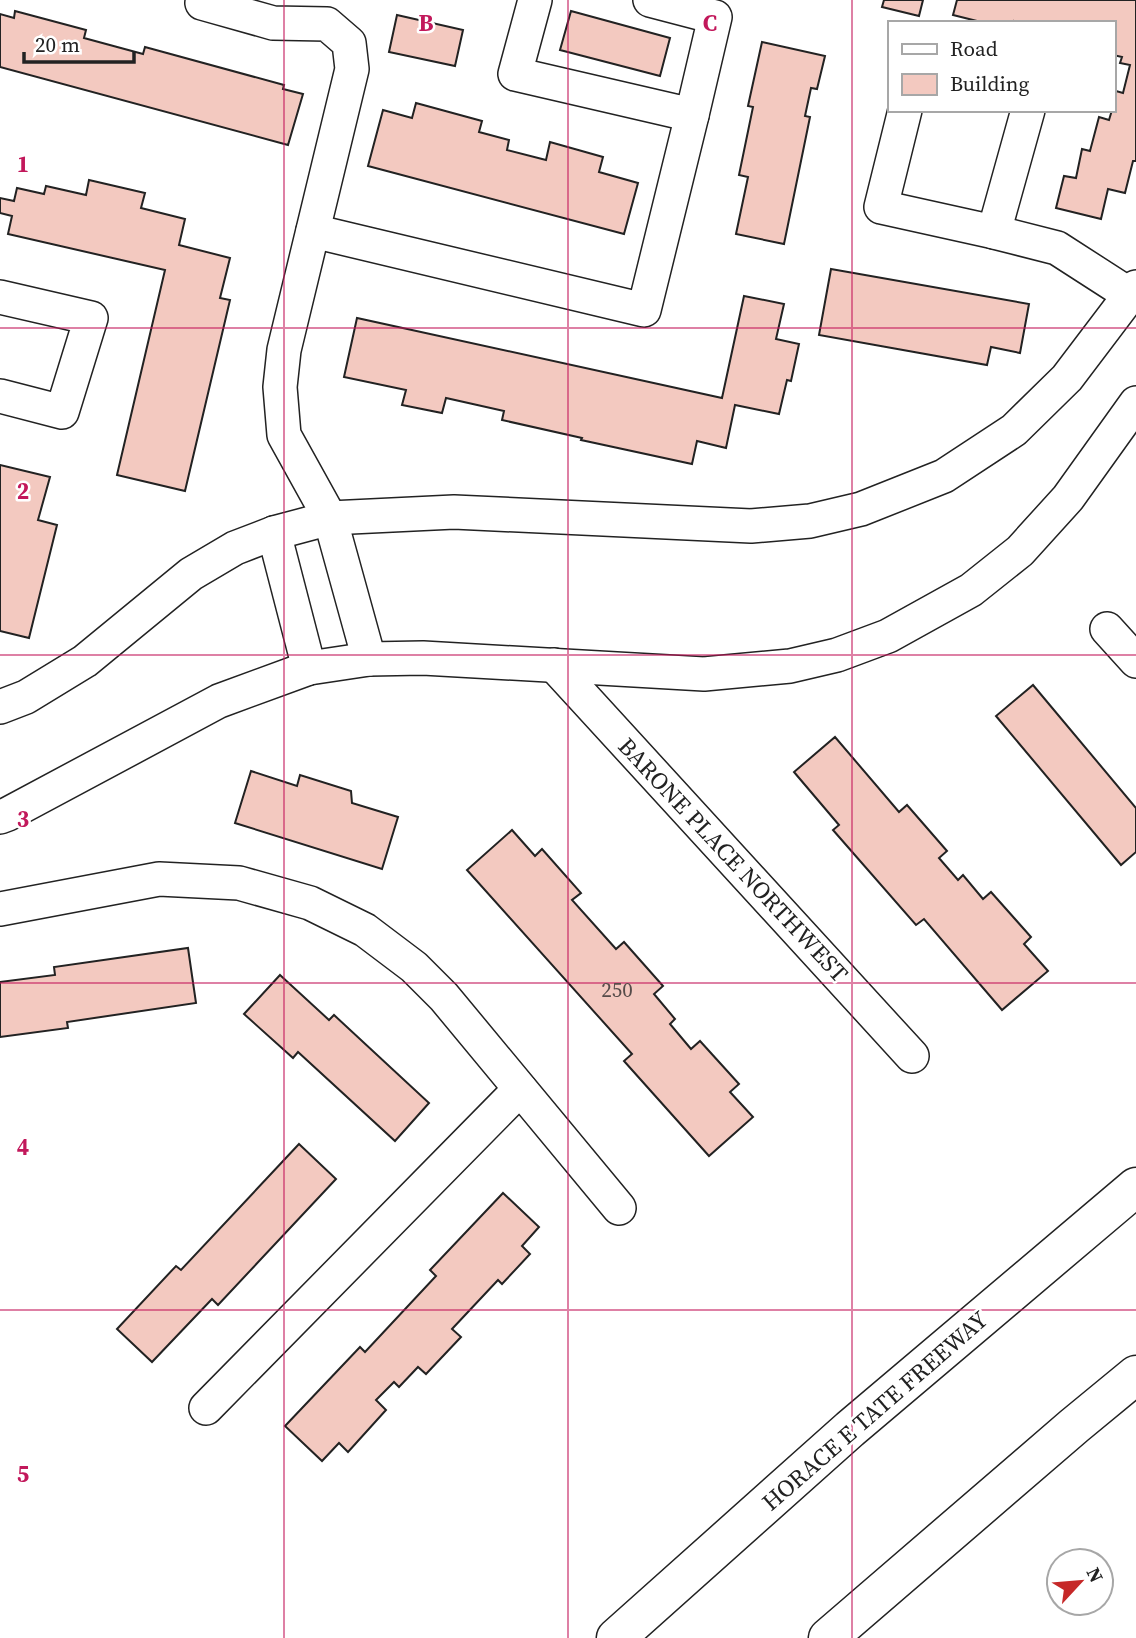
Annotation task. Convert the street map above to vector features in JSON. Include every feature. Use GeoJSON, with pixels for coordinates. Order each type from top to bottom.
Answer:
{"type":"FeatureCollection","features":[{"type":"Feature","properties":{"kind":"highway","name":"HORACE E TATE FREEWAY"},"geometry":{"type":"LineString","coordinates":[[616,1638],[850,1429],[1136,1187]]}},
{"type":"Feature","properties":{"kind":"highway"},"geometry":{"type":"LineString","coordinates":[[828,1638],[1073,1426],[1136,1375]]}},
{"type":"Feature","properties":{"kind":"street"},"geometry":{"type":"LineString","coordinates":[[535,0],[515,74],[692,115]]}},
{"type":"Feature","properties":{"kind":"street"},"geometry":{"type":"LineString","coordinates":[[313,231],[644,310],[715,17],[650,0]]}},
{"type":"Feature","properties":{"kind":"street"},"geometry":{"type":"LineString","coordinates":[[198,1],[273,23],[327,24],[349,43],[352,69],[284,349],[280,387],[284,435],[330,518],[369,659]]}},
{"type":"Feature","properties":{"kind":"street"},"geometry":{"type":"LineString","coordinates":[[0,707],[26,697],[85,661],[191,574],[235,548],[274,533],[330,518],[454,512],[751,526],[810,520],[861,509],[944,475],[1014,430],[1067,378],[1133,291],[1057,248],[881,207],[905,112]]}},
{"type":"Feature","properties":{"kind":"street"},"geometry":{"type":"LineString","coordinates":[[994,232],[1027,112]]}},
{"type":"Feature","properties":{"kind":"street"},"geometry":{"type":"LineString","coordinates":[[0,297],[91,318],[62,412],[0,396]]}},
{"type":"Feature","properties":{"kind":"street"},"geometry":{"type":"LineString","coordinates":[[0,817],[219,701],[309,668],[369,659],[423,658],[704,674],[790,666],[837,655],[888,636],[971,590],[1020,551],[1068,498],[1136,403]]}},
{"type":"Feature","properties":{"kind":"street"},"geometry":{"type":"LineString","coordinates":[[274,533],[309,668]]}},
{"type":"Feature","properties":{"kind":"street"},"geometry":{"type":"LineString","coordinates":[[1108,629],[1136,661]]}},
{"type":"Feature","properties":{"kind":"street","name":"BARONE PLACE NORTHWEST"},"geometry":{"type":"LineString","coordinates":[[554,665],[912,1056]]}},
{"type":"Feature","properties":{"kind":"street"},"geometry":{"type":"LineString","coordinates":[[0,909],[159,879],[239,883],[310,903],[365,930],[414,967],[444,997],[619,1208]]}},
{"type":"Feature","properties":{"kind":"street"},"geometry":{"type":"LineString","coordinates":[[206,1408],[520,1089]]}},
{"type":"Feature","properties":{"kind":"building"},"geometry":{"type":"Polygon","coordinates":[[[884,0],[923,0],[919,16],[882,7],[884,0]]]}},
{"type":"Feature","properties":{"kind":"building"},"geometry":{"type":"Polygon","coordinates":[[[957,0],[1136,0],[1136,161],[1133,161],[1125,193],[1108,189],[1101,219],[1056,208],[1064,176],[1076,178],[1082,149],[1090,151],[1099,117],[1109,120],[1111,112],[1115,112],[1116,91],[1123,93],[1130,65],[1120,63],[1122,57],[1115,55],[1115,21],[977,21],[953,15],[957,0]]]}},
{"type":"Feature","properties":{"kind":"building"},"geometry":{"type":"Polygon","coordinates":[[[15,11],[86,30],[84,38],[143,54],[145,47],[284,85],[283,89],[303,94],[288,145],[0,67],[0,14],[14,18],[15,11]]]}},
{"type":"Feature","properties":{"kind":"building"},"geometry":{"type":"Polygon","coordinates":[[[571,11],[670,38],[660,76],[560,50],[571,11]]]}},
{"type":"Feature","properties":{"kind":"building"},"geometry":{"type":"Polygon","coordinates":[[[397,15],[463,30],[455,66],[389,52],[397,15]]]}},
{"type":"Feature","properties":{"kind":"building"},"geometry":{"type":"Polygon","coordinates":[[[762,42],[825,56],[817,89],[811,88],[805,116],[810,117],[784,244],[736,234],[748,177],[739,175],[753,107],[748,106],[762,42]]]}},
{"type":"Feature","properties":{"kind":"building"},"geometry":{"type":"Polygon","coordinates":[[[416,103],[482,121],[479,132],[509,140],[507,150],[546,160],[550,142],[603,157],[599,172],[638,183],[624,234],[368,166],[383,110],[412,118],[416,103]]]}},
{"type":"Feature","properties":{"kind":"building"},"geometry":{"type":"Polygon","coordinates":[[[89,180],[145,193],[141,208],[185,219],[179,245],[230,258],[220,298],[230,300],[185,491],[117,475],[165,270],[8,234],[12,216],[0,213],[0,198],[14,201],[17,188],[44,194],[46,186],[86,195],[89,180]]]}},
{"type":"Feature","properties":{"kind":"building"},"geometry":{"type":"Polygon","coordinates":[[[831,269],[1029,304],[1020,353],[991,347],[987,365],[819,335],[831,269]]]}},
{"type":"Feature","properties":{"kind":"building"},"geometry":{"type":"Polygon","coordinates":[[[744,296],[784,304],[776,339],[799,344],[791,381],[787,380],[779,414],[735,405],[726,448],[697,441],[692,464],[502,420],[504,411],[446,398],[442,413],[402,405],[406,390],[344,377],[357,318],[722,398],[744,296]]]}},
{"type":"Feature","properties":{"kind":"building"},"geometry":{"type":"Polygon","coordinates":[[[0,465],[50,477],[38,520],[57,525],[29,638],[0,631],[0,465]]]}},
{"type":"Feature","properties":{"kind":"building"},"geometry":{"type":"Polygon","coordinates":[[[1033,685],[1136,808],[1136,852],[1121,865],[996,716],[1033,685]]]}},
{"type":"Feature","properties":{"kind":"building"},"geometry":{"type":"Polygon","coordinates":[[[835,737],[899,812],[907,805],[947,851],[939,858],[958,880],[963,875],[983,899],[991,892],[1031,937],[1024,944],[1048,971],[1002,1010],[924,919],[916,925],[833,830],[839,825],[794,772],[835,737]]]}},
{"type":"Feature","properties":{"kind":"building"},"geometry":{"type":"Polygon","coordinates":[[[251,771],[297,786],[300,775],[351,791],[352,803],[398,817],[382,869],[235,823],[251,771]]]}},
{"type":"Feature","properties":{"kind":"building"},"geometry":{"type":"Polygon","coordinates":[[[512,830],[535,856],[542,849],[581,893],[572,900],[616,949],[624,942],[663,986],[654,994],[675,1019],[670,1024],[691,1049],[700,1041],[739,1084],[730,1092],[753,1117],[709,1156],[624,1061],[632,1054],[467,870],[512,830]]]}},
{"type":"Feature","properties":{"kind":"building"},"geometry":{"type":"Polygon","coordinates":[[[188,948],[196,1003],[67,1022],[68,1028],[0,1037],[0,982],[55,975],[54,967],[188,948]]]}},
{"type":"Feature","properties":{"kind":"building"},"geometry":{"type":"Polygon","coordinates":[[[280,975],[329,1020],[334,1015],[429,1103],[395,1141],[298,1052],[293,1058],[244,1014],[280,975]]]}},
{"type":"Feature","properties":{"kind":"building"},"geometry":{"type":"Polygon","coordinates":[[[299,1144],[336,1179],[218,1305],[212,1299],[152,1362],[117,1329],[176,1266],[181,1270],[299,1144]]]}},
{"type":"Feature","properties":{"kind":"building"},"geometry":{"type":"Polygon","coordinates":[[[503,1193],[539,1227],[522,1246],[530,1254],[502,1284],[498,1280],[452,1329],[461,1337],[426,1374],[418,1367],[399,1387],[394,1382],[376,1400],[386,1410],[348,1452],[339,1443],[322,1461],[285,1426],[360,1347],[365,1352],[436,1276],[430,1270],[503,1193]]]}}]}
